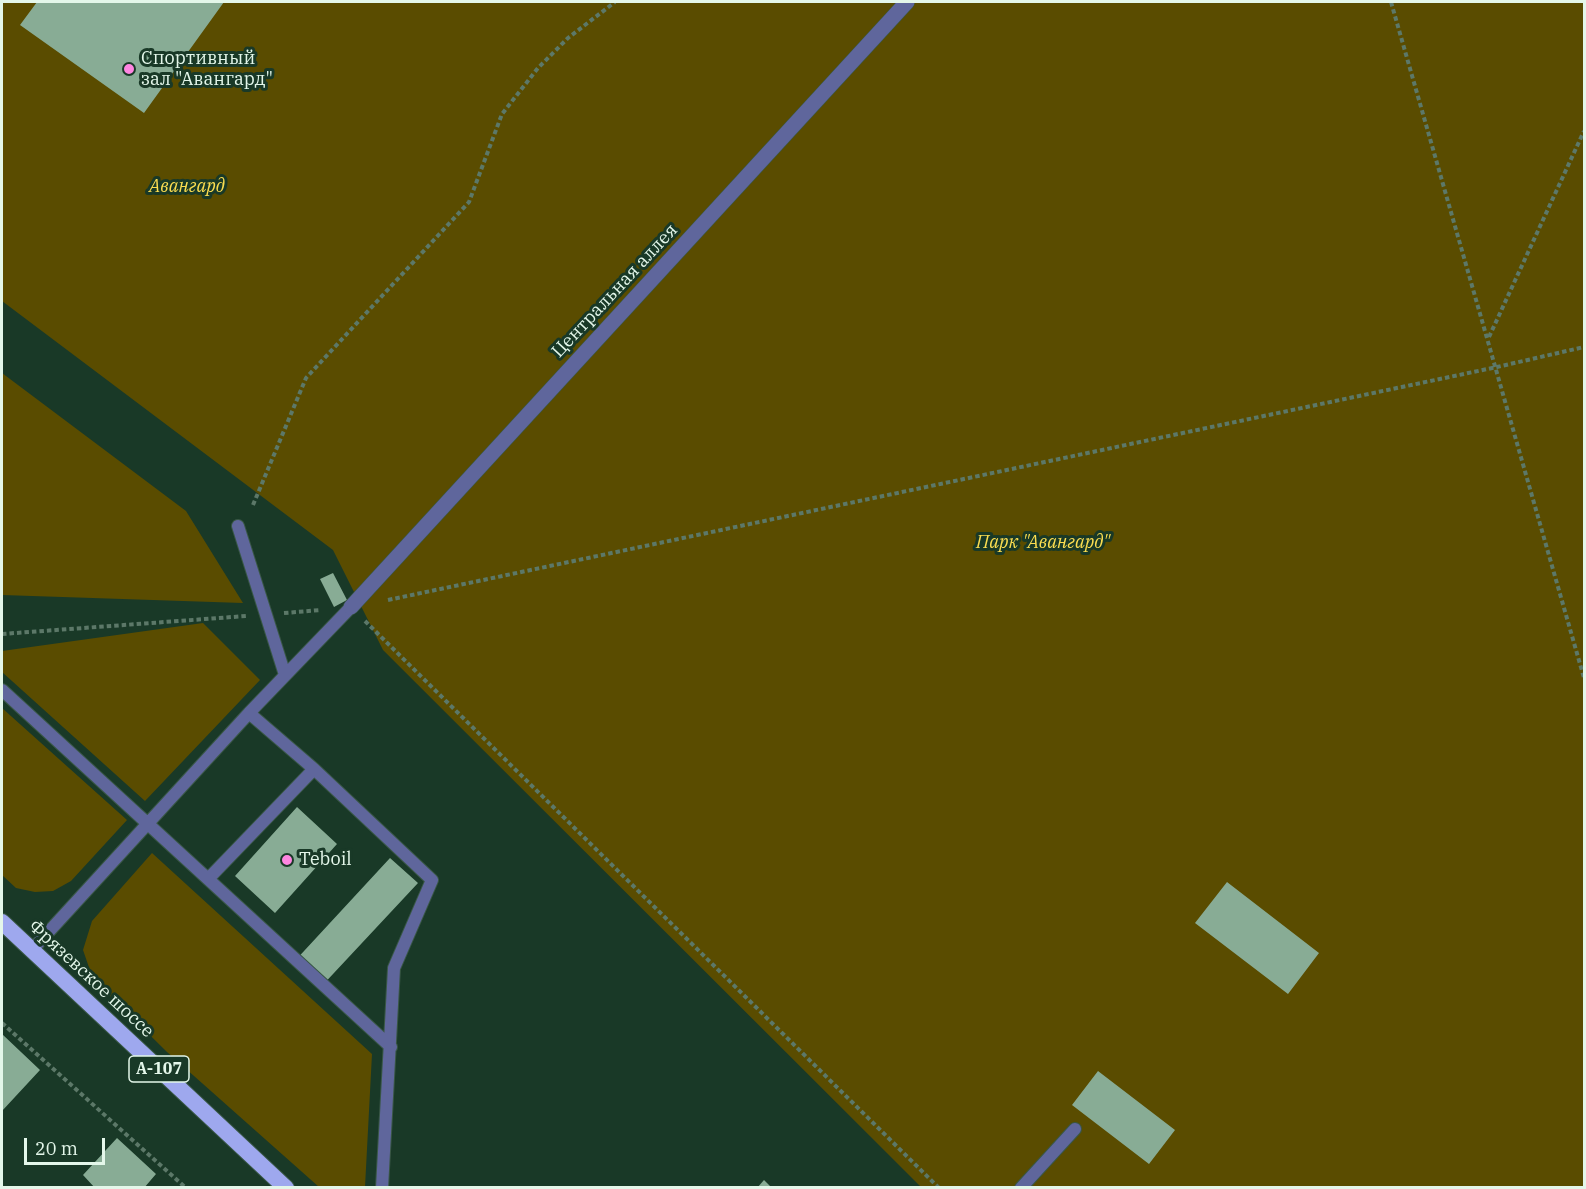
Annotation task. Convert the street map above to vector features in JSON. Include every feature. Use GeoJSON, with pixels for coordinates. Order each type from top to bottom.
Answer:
{"type":"FeatureCollection","features":[{"type":"Feature","properties":{"kind":"highway","name":"Фрязевское шоссе"},"geometry":{"type":"LineString","coordinates":[[2,922],[286,1188]]}},
{"type":"Feature","properties":{"kind":"street","name":"Центральная аллея"},"geometry":{"type":"LineString","coordinates":[[351,607],[907,2]]}},
{"type":"Feature","properties":{"kind":"lane"},"geometry":{"type":"LineString","coordinates":[[238,526],[268,614],[285,675]]}},
{"type":"Feature","properties":{"kind":"lane"},"geometry":{"type":"LineString","coordinates":[[32,950],[249,713],[351,607]]}},
{"type":"Feature","properties":{"kind":"lane"},"geometry":{"type":"LineString","coordinates":[[2,690],[391,1047]]}},
{"type":"Feature","properties":{"kind":"lane"},"geometry":{"type":"LineString","coordinates":[[249,713],[314,769],[432,880],[394,968],[382,1188]]}},
{"type":"Feature","properties":{"kind":"lane"},"geometry":{"type":"LineString","coordinates":[[209,878],[314,769]]}},
{"type":"Feature","properties":{"kind":"lane"},"geometry":{"type":"LineString","coordinates":[[1021,1188],[1075,1129]]}},
{"type":"Feature","properties":{"kind":"path"},"geometry":{"type":"LineString","coordinates":[[253,506],[306,378],[469,202],[502,114],[538,68],[568,38],[615,2]]}},
{"type":"Feature","properties":{"kind":"path"},"geometry":{"type":"LineString","coordinates":[[1391,2],[1584,678]]}},
{"type":"Feature","properties":{"kind":"path"},"geometry":{"type":"LineString","coordinates":[[1489,339],[1584,131]]}},
{"type":"Feature","properties":{"kind":"path"},"geometry":{"type":"LineString","coordinates":[[382,601],[1497,368],[1584,347]]}},
{"type":"Feature","properties":{"kind":"path"},"geometry":{"type":"LineString","coordinates":[[2,634],[351,607]]}},
{"type":"Feature","properties":{"kind":"path"},"geometry":{"type":"LineString","coordinates":[[363,618],[939,1188]]}},
{"type":"Feature","properties":{"kind":"path"},"geometry":{"type":"LineString","coordinates":[[2,1023],[186,1188]]}},
{"type":"Feature","properties":{"kind":"green space","name":"Парк \"Авангард\""},"geometry":{"type":"Polygon","coordinates":[[[2,2],[1584,2],[1584,1187],[921,1187],[383,650],[333,550],[2,301],[2,2]]]}},
{"type":"Feature","properties":{"kind":"green space"},"geometry":{"type":"Polygon","coordinates":[[[2,373],[186,511],[243,603],[2,595],[2,373]]]}},
{"type":"Feature","properties":{"kind":"green space"},"geometry":{"type":"Polygon","coordinates":[[[203,623],[260,680],[145,801],[2,672],[2,651],[203,623]]]}},
{"type":"Feature","properties":{"kind":"green space"},"geometry":{"type":"Polygon","coordinates":[[[2,708],[127,820],[71,881],[53,891],[35,892],[16,888],[2,875],[2,708]]]}},
{"type":"Feature","properties":{"kind":"green space"},"geometry":{"type":"Polygon","coordinates":[[[152,853],[372,1054],[365,1187],[319,1187],[167,1052],[93,979],[83,950],[92,921],[152,853]]]}},
{"type":"Feature","properties":{"kind":"building","name":"Спортивный зал \"Авангард\""},"geometry":{"type":"Polygon","coordinates":[[[37,2],[224,2],[144,113],[20,25],[37,2]]]}},
{"type":"Feature","properties":{"kind":"building"},"geometry":{"type":"Polygon","coordinates":[[[333,573],[347,600],[334,607],[320,579],[333,573]]]}},
{"type":"Feature","properties":{"kind":"building"},"geometry":{"type":"Polygon","coordinates":[[[297,807],[337,844],[275,913],[235,876],[297,807]]]}},
{"type":"Feature","properties":{"kind":"building"},"geometry":{"type":"Polygon","coordinates":[[[390,858],[418,883],[319,989],[292,964],[390,858]]]}},
{"type":"Feature","properties":{"kind":"building"},"geometry":{"type":"Polygon","coordinates":[[[1227,882],[1319,953],[1288,994],[1195,923],[1227,882]]]}},
{"type":"Feature","properties":{"kind":"building"},"geometry":{"type":"Polygon","coordinates":[[[2,1034],[40,1070],[2,1111],[2,1034]]]}},
{"type":"Feature","properties":{"kind":"building"},"geometry":{"type":"Polygon","coordinates":[[[1098,1071],[1175,1130],[1149,1164],[1072,1105],[1098,1071]]]}},
{"type":"Feature","properties":{"kind":"building"},"geometry":{"type":"Polygon","coordinates":[[[117,1138],[156,1174],[144,1188],[95,1188],[83,1175],[117,1138]]]}},
{"type":"Feature","properties":{"kind":"building"},"geometry":{"type":"Polygon","coordinates":[[[764,1180],[772,1188],[757,1188],[764,1180]]]}},
{"type":"Feature","properties":{"kind":"place","name":"Спортивный зал \"Авангард\""},"geometry":{"type":"Point","coordinates":[129,69]}},
{"type":"Feature","properties":{"kind":"place","name":"Teboil"},"geometry":{"type":"Point","coordinates":[287,860]}},
{"type":"Feature","properties":{"kind":"park label","name":"Авангард"},"geometry":{"type":"Point","coordinates":[187,187]}}]}
